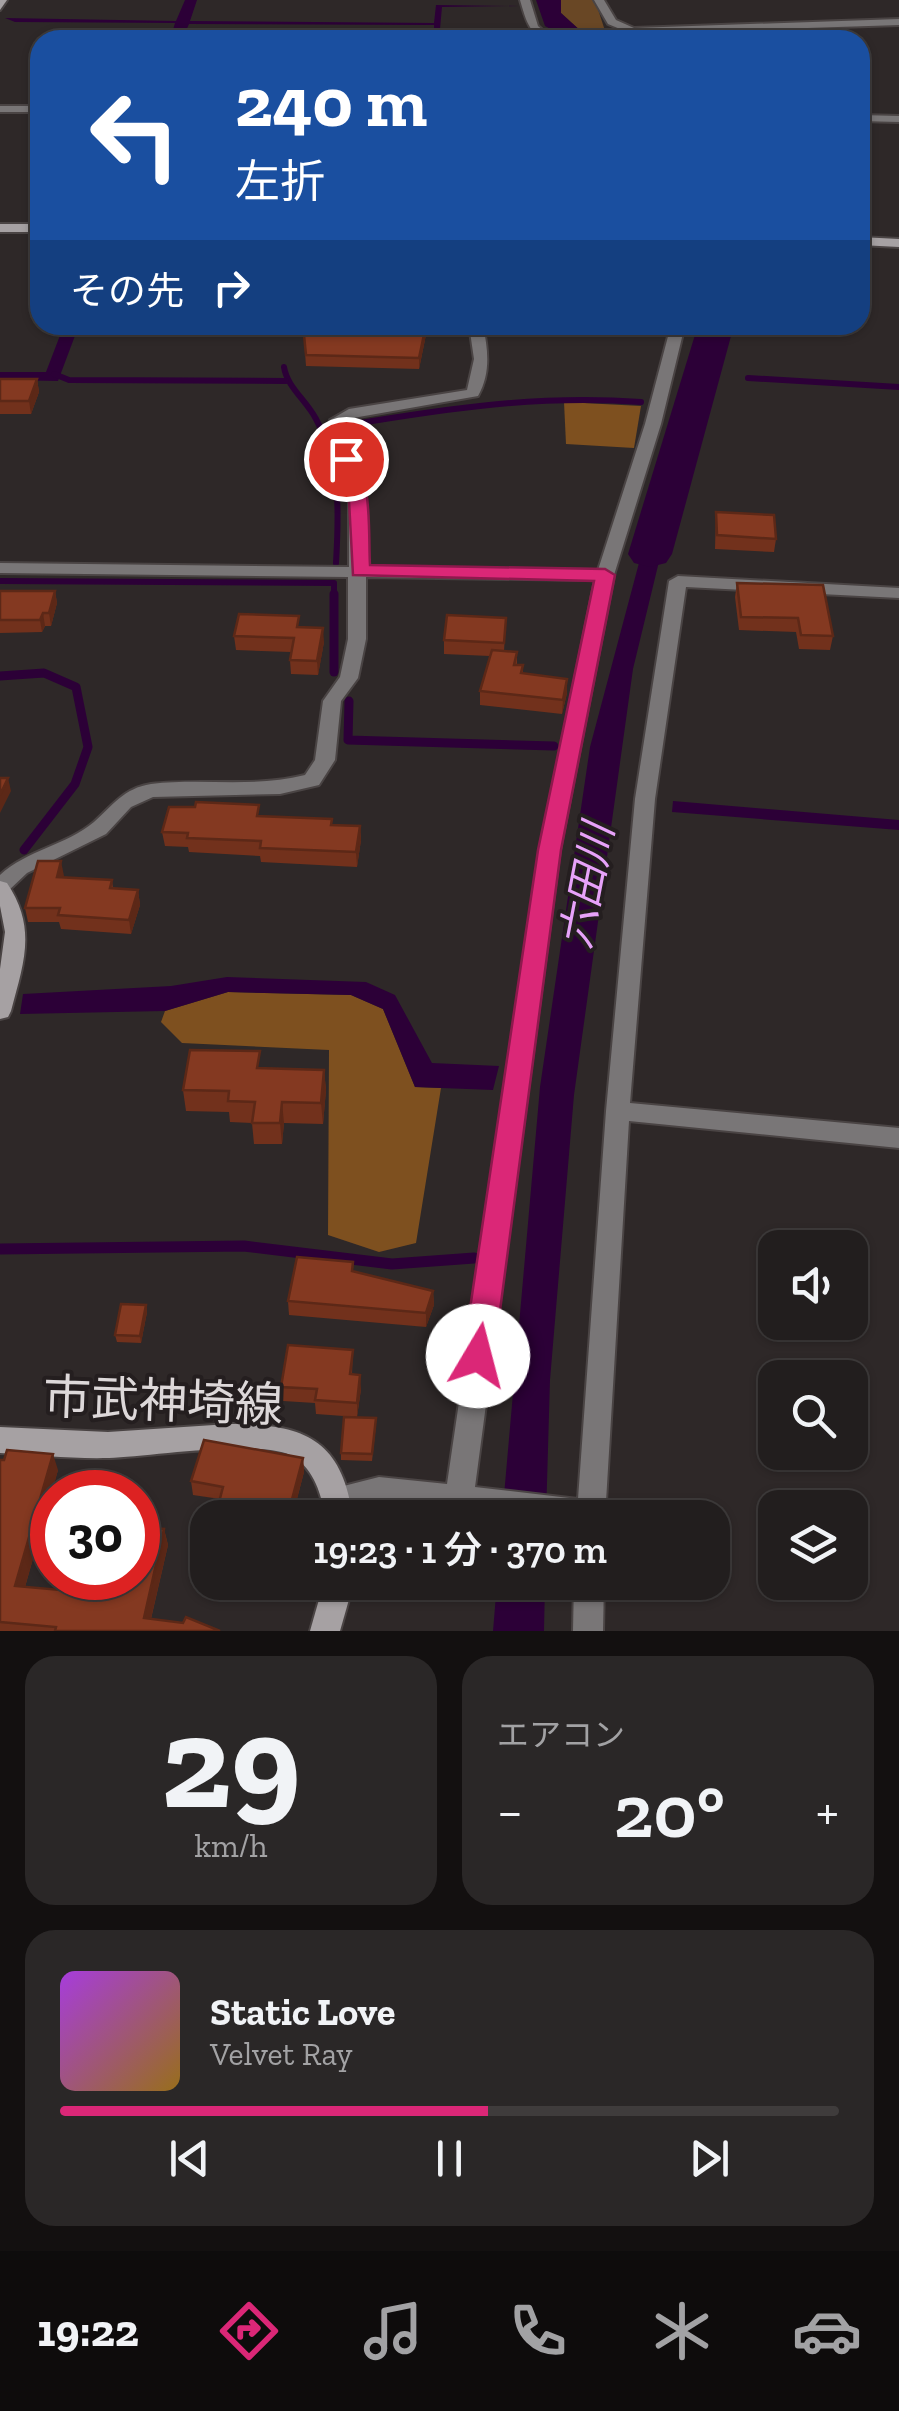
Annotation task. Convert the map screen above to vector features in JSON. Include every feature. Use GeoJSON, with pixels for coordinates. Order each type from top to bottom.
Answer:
{"type":"FeatureCollection","features":[{"type":"Feature","properties":{"kind":"main road"},"geometry":{"type":"LineString","coordinates":[[0,228],[30,228]]}},
{"type":"Feature","properties":{"kind":"main road"},"geometry":{"type":"LineString","coordinates":[[870,242],[899,243]]}},
{"type":"Feature","properties":{"kind":"main road"},"geometry":{"type":"LineString","coordinates":[[0,888],[14,904],[18,931],[0,1012]]}},
{"type":"Feature","properties":{"kind":"main road","name":"市武神埼線"},"geometry":{"type":"LineString","coordinates":[[0,1440],[104,1446],[242,1438],[295,1442],[319,1463],[335,1500]]}},
{"type":"Feature","properties":{"kind":"main road"},"geometry":{"type":"LineString","coordinates":[[325,1631],[334,1600]]}},
{"type":"Feature","properties":{"kind":"street"},"geometry":{"type":"LineString","coordinates":[[524,0],[537,30]]}},
{"type":"Feature","properties":{"kind":"street"},"geometry":{"type":"LineString","coordinates":[[599,0],[612,22],[630,30]]}},
{"type":"Feature","properties":{"kind":"street"},"geometry":{"type":"LineString","coordinates":[[662,30],[899,22]]}},
{"type":"Feature","properties":{"kind":"street"},"geometry":{"type":"LineString","coordinates":[[0,109],[30,109]]}},
{"type":"Feature","properties":{"kind":"street"},"geometry":{"type":"LineString","coordinates":[[870,119],[899,120]]}},
{"type":"Feature","properties":{"kind":"street"},"geometry":{"type":"LineString","coordinates":[[0,888],[20,868],[99,830],[124,802],[150,791],[280,788],[312,780],[326,760],[332,701],[350,678],[358,639],[357,482],[336,435],[338,420],[349,414],[474,393],[479,383],[478,335]]}},
{"type":"Feature","properties":{"kind":"street"},"geometry":{"type":"LineString","coordinates":[[460,1499],[550,850],[605,575],[653,424],[675,335]]}},
{"type":"Feature","properties":{"kind":"street"},"geometry":{"type":"LineString","coordinates":[[0,568],[605,575]]}},
{"type":"Feature","properties":{"kind":"street"},"geometry":{"type":"LineString","coordinates":[[592,1500],[618,1111],[645,799],[678,581],[899,592]]}},
{"type":"Feature","properties":{"kind":"street"},"geometry":{"type":"LineString","coordinates":[[618,1111],[899,1138]]}},
{"type":"Feature","properties":{"kind":"street"},"geometry":{"type":"LineString","coordinates":[[358,1500],[379,1490],[468,1500]]}},
{"type":"Feature","properties":{"kind":"street"},"geometry":{"type":"LineString","coordinates":[[588,1631],[589,1600]]}},
{"type":"Feature","properties":{"kind":"shaded area"},"geometry":{"type":"Polygon","coordinates":[[[561,0],[595,0],[605,30],[580,30],[561,13],[561,0]]]}},
{"type":"Feature","properties":{"kind":"shaded area"},"geometry":{"type":"Polygon","coordinates":[[[564,402],[641,406],[634,448],[566,444],[564,402]]]}},
{"type":"Feature","properties":{"kind":"shaded area"},"geometry":{"type":"Polygon","coordinates":[[[228,992],[351,995],[383,1009],[415,1087],[441,1088],[416,1243],[379,1252],[328,1235],[329,1050],[182,1043],[161,1022],[165,1011],[228,992]]]}},
{"type":"Feature","properties":{"kind":"water"},"geometry":{"type":"Polygon","coordinates":[[[185,0],[197,0],[190,21],[434,23],[436,5],[519,6],[442,7],[440,30],[434,30],[434,25],[189,24],[186,30],[173,30],[175,23],[15,22],[5,18],[176,21],[185,0]]]}},
{"type":"Feature","properties":{"kind":"water"},"geometry":{"type":"Polygon","coordinates":[[[536,0],[561,0],[561,13],[580,30],[552,30],[545,26],[536,0]]]}},
{"type":"Feature","properties":{"kind":"water"},"geometry":{"type":"Polygon","coordinates":[[[60,335],[75,335],[58,381],[0,380],[0,372],[46,372],[60,335]]]}},
{"type":"Feature","properties":{"kind":"water"},"geometry":{"type":"Polygon","coordinates":[[[678,483],[633,669],[574,1095],[550,1380],[546,1500],[504,1500],[540,1087],[590,747],[660,484],[678,483]]]}},
{"type":"Feature","properties":{"kind":"water"},"geometry":{"type":"Polygon","coordinates":[[[673,801],[899,820],[899,830],[672,812],[673,801]]]}},
{"type":"Feature","properties":{"kind":"water"},"geometry":{"type":"Polygon","coordinates":[[[227,977],[366,982],[395,995],[432,1063],[499,1066],[493,1090],[415,1087],[383,1009],[351,995],[228,992],[165,1011],[20,1014],[23,994],[171,986],[227,977]]]}},
{"type":"Feature","properties":{"kind":"water"},"geometry":{"type":"Polygon","coordinates":[[[496,1600],[545,1600],[544,1631],[493,1631],[496,1600]]]}},
{"type":"Feature","properties":{"kind":"building"},"geometry":{"type":"Polygon","coordinates":[[[304,335],[424,335],[419,358],[306,355],[304,335]]]}},
{"type":"Feature","properties":{"kind":"building"},"geometry":{"type":"Polygon","coordinates":[[[0,379],[37,379],[29,401],[0,401],[0,379]]]}},
{"type":"Feature","properties":{"kind":"building"},"geometry":{"type":"Polygon","coordinates":[[[716,512],[774,515],[776,539],[717,535],[716,512]]]}},
{"type":"Feature","properties":{"kind":"building"},"geometry":{"type":"Polygon","coordinates":[[[737,583],[823,585],[833,636],[801,635],[798,618],[741,617],[737,583]]]}},
{"type":"Feature","properties":{"kind":"building"},"geometry":{"type":"Polygon","coordinates":[[[0,591],[55,591],[49,613],[43,613],[40,620],[0,620],[0,591]]]}},
{"type":"Feature","properties":{"kind":"building"},"geometry":{"type":"Polygon","coordinates":[[[239,614],[299,616],[297,627],[323,628],[317,661],[290,660],[294,638],[234,636],[239,614]]]}},
{"type":"Feature","properties":{"kind":"building"},"geometry":{"type":"Polygon","coordinates":[[[447,615],[506,618],[504,643],[444,640],[447,615]]]}},
{"type":"Feature","properties":{"kind":"building"},"geometry":{"type":"Polygon","coordinates":[[[492,650],[517,652],[514,665],[523,665],[521,673],[567,679],[563,700],[480,691],[492,650]]]}},
{"type":"Feature","properties":{"kind":"building"},"geometry":{"type":"Polygon","coordinates":[[[0,778],[8,778],[0,795],[0,778]]]}},
{"type":"Feature","properties":{"kind":"building"},"geometry":{"type":"Polygon","coordinates":[[[196,802],[259,805],[257,816],[332,819],[331,825],[360,826],[356,852],[260,848],[261,841],[187,838],[188,833],[162,832],[169,807],[195,807],[196,802]]]}},
{"type":"Feature","properties":{"kind":"building"},"geometry":{"type":"Polygon","coordinates":[[[38,861],[61,861],[57,877],[112,880],[110,888],[138,890],[129,920],[58,915],[60,908],[25,908],[38,861]]]}},
{"type":"Feature","properties":{"kind":"building"},"geometry":{"type":"Polygon","coordinates":[[[190,1050],[260,1051],[257,1068],[324,1070],[321,1103],[282,1102],[280,1123],[252,1123],[255,1102],[228,1101],[229,1091],[183,1090],[190,1050]]]}},
{"type":"Feature","properties":{"kind":"building"},"geometry":{"type":"Polygon","coordinates":[[[297,1257],[353,1262],[352,1271],[433,1291],[426,1313],[288,1301],[297,1257]]]}},
{"type":"Feature","properties":{"kind":"building"},"geometry":{"type":"Polygon","coordinates":[[[121,1304],[146,1305],[140,1336],[115,1335],[121,1304]]]}},
{"type":"Feature","properties":{"kind":"building"},"geometry":{"type":"Polygon","coordinates":[[[288,1345],[353,1350],[350,1374],[360,1375],[357,1403],[315,1400],[317,1389],[281,1387],[288,1345]]]}},
{"type":"Feature","properties":{"kind":"building"},"geometry":{"type":"Polygon","coordinates":[[[344,1417],[376,1418],[372,1454],[341,1453],[344,1417]]]}},
{"type":"Feature","properties":{"kind":"building"},"geometry":{"type":"Polygon","coordinates":[[[204,1440],[303,1458],[292,1500],[220,1500],[223,1487],[191,1481],[204,1440]]]}},
{"type":"Feature","properties":{"kind":"building"},"geometry":{"type":"Polygon","coordinates":[[[7,1450],[53,1454],[48,1470],[30,1470],[30,1534],[15,1586],[30,1587],[30,1600],[148,1600],[144,1618],[183,1623],[186,1617],[220,1631],[55,1631],[56,1627],[0,1622],[0,1460],[4,1460],[7,1450]]]}},
{"type":"Feature","properties":{"kind":"waterway","name":"六田川"},"geometry":{"type":"LineString","coordinates":[[650,554],[713,335]]}},
{"type":"Feature","properties":{"kind":"waterway"},"geometry":{"type":"LineString","coordinates":[[284,367],[289,381],[316,419],[330,454],[338,507],[336,563]]}},
{"type":"Feature","properties":{"kind":"waterway"},"geometry":{"type":"LineString","coordinates":[[54,374],[69,380],[286,381]]}},
{"type":"Feature","properties":{"kind":"waterway"},"geometry":{"type":"LineString","coordinates":[[748,378],[899,387]]}},
{"type":"Feature","properties":{"kind":"waterway"},"geometry":{"type":"LineString","coordinates":[[348,425],[494,404],[566,400],[641,402]]}},
{"type":"Feature","properties":{"kind":"waterway"},"geometry":{"type":"LineString","coordinates":[[0,581],[334,583],[334,672]]}},
{"type":"Feature","properties":{"kind":"waterway"},"geometry":{"type":"LineString","coordinates":[[0,676],[44,673],[76,687],[88,747],[75,784],[24,850]]}},
{"type":"Feature","properties":{"kind":"waterway"},"geometry":{"type":"LineString","coordinates":[[349,701],[348,740],[554,746]]}},
{"type":"Feature","properties":{"kind":"waterway"},"geometry":{"type":"LineString","coordinates":[[0,1249],[244,1246],[392,1264],[474,1258]]}},
{"type":"Feature","properties":{"kind":"route"},"geometry":{"type":"LineString","coordinates":[[346,459],[357,482],[360,571],[605,575],[550,850],[478,1356]]}}]}
